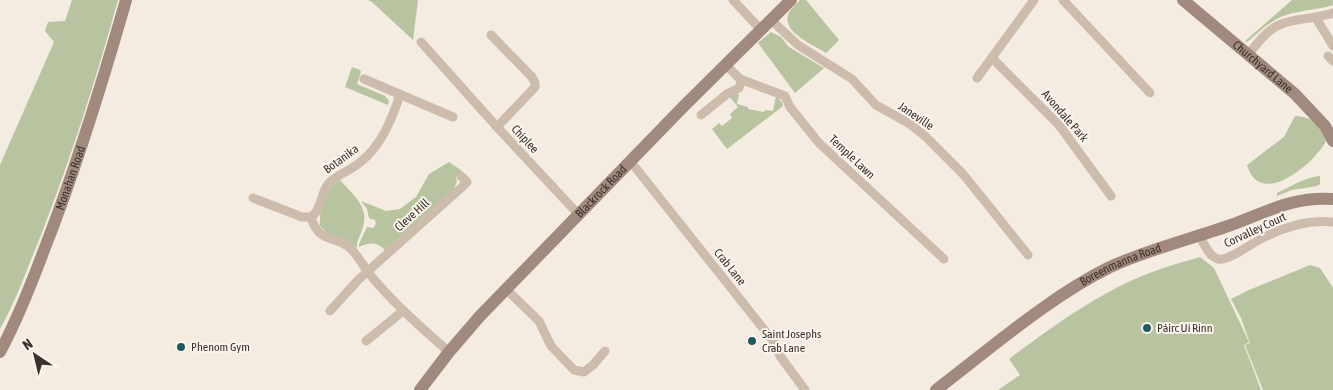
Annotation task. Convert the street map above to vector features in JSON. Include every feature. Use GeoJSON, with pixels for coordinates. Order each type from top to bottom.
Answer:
{"type":"FeatureCollection","features":[{"type":"Feature","properties":{"kind":"street","name":"Monahan Road"},"geometry":{"type":"LineString","coordinates":[[0,352],[37,268],[64,198],[126,0]]}},
{"type":"Feature","properties":{"kind":"street"},"geometry":{"type":"LineString","coordinates":[[733,0],[761,30]]}},
{"type":"Feature","properties":{"kind":"street","name":"Blackrock Road"},"geometry":{"type":"LineString","coordinates":[[420,390],[464,334],[506,289],[791,0]]}},
{"type":"Feature","properties":{"kind":"street"},"geometry":{"type":"LineString","coordinates":[[977,78],[1034,0]]}},
{"type":"Feature","properties":{"kind":"street"},"geometry":{"type":"LineString","coordinates":[[1063,0],[1150,93]]}},
{"type":"Feature","properties":{"kind":"street","name":"Churchyard Lane"},"geometry":{"type":"LineString","coordinates":[[1183,0],[1307,105],[1325,126],[1333,141]]}},
{"type":"Feature","properties":{"kind":"street"},"geometry":{"type":"LineString","coordinates":[[1248,55],[1262,38],[1276,26],[1333,13]]}},
{"type":"Feature","properties":{"kind":"street"},"geometry":{"type":"LineString","coordinates":[[1316,18],[1333,46]]}},
{"type":"Feature","properties":{"kind":"street","name":"Janeville"},"geometry":{"type":"LineString","coordinates":[[771,20],[798,45],[852,79],[876,105],[910,124],[926,137],[963,174],[1028,255]]}},
{"type":"Feature","properties":{"kind":"street","name":"Chiplee"},"geometry":{"type":"LineString","coordinates":[[491,35],[532,77],[535,83],[535,87],[497,128],[579,215]]}},
{"type":"Feature","properties":{"kind":"street"},"geometry":{"type":"LineString","coordinates":[[421,42],[497,128]]}},
{"type":"Feature","properties":{"kind":"street","name":"Avondale Park"},"geometry":{"type":"LineString","coordinates":[[992,58],[1059,125],[1111,196]]}},
{"type":"Feature","properties":{"kind":"street","name":"Temple Lawn"},"geometry":{"type":"LineString","coordinates":[[726,65],[742,80],[786,96],[790,108],[819,143],[944,259]]}},
{"type":"Feature","properties":{"kind":"street"},"geometry":{"type":"LineString","coordinates":[[364,79],[454,117]]}},
{"type":"Feature","properties":{"kind":"street"},"geometry":{"type":"LineString","coordinates":[[701,115],[727,94],[739,88],[742,80]]}},
{"type":"Feature","properties":{"kind":"street","name":"Botanika"},"geometry":{"type":"LineString","coordinates":[[312,217],[317,211],[328,184],[366,158],[378,144],[389,124],[400,95]]}},
{"type":"Feature","properties":{"kind":"street","name":"Crab Lane"},"geometry":{"type":"LineString","coordinates":[[631,162],[774,342],[780,356],[805,390]]}},
{"type":"Feature","properties":{"kind":"street","name":"Cleve Hill"},"geometry":{"type":"LineString","coordinates":[[330,311],[367,272],[467,182],[461,176]]}},
{"type":"Feature","properties":{"kind":"street"},"geometry":{"type":"LineString","coordinates":[[253,198],[302,217],[312,217],[317,231],[348,248],[403,311],[449,352]]}},
{"type":"Feature","properties":{"kind":"street","name":"Boreenmanna Road"},"geometry":{"type":"LineString","coordinates":[[936,390],[1075,286],[1131,258],[1299,200],[1333,199]]}},
{"type":"Feature","properties":{"kind":"street","name":"Corvalley Court"},"geometry":{"type":"LineString","coordinates":[[1199,235],[1210,254],[1220,259],[1227,258],[1259,239],[1291,227],[1315,221],[1333,222]]}},
{"type":"Feature","properties":{"kind":"street"},"geometry":{"type":"LineString","coordinates":[[506,289],[539,321],[551,346],[574,370],[584,372],[605,351]]}},
{"type":"Feature","properties":{"kind":"street"},"geometry":{"type":"LineString","coordinates":[[366,341],[403,311]]}},
{"type":"Feature","properties":{"kind":"green space"},"geometry":{"type":"Polygon","coordinates":[[[72,0],[118,0],[92,89],[63,177],[22,282],[0,329],[0,165],[54,42],[45,31],[48,22],[65,21],[72,0]]]}},
{"type":"Feature","properties":{"kind":"green space"},"geometry":{"type":"Polygon","coordinates":[[[368,0],[418,0],[413,40],[372,2],[368,0]]]}},
{"type":"Feature","properties":{"kind":"green space"},"geometry":{"type":"Polygon","coordinates":[[[800,0],[806,0],[839,40],[826,53],[794,33],[787,21],[788,15],[800,0]]]}},
{"type":"Feature","properties":{"kind":"green space"},"geometry":{"type":"Polygon","coordinates":[[[1292,0],[1333,0],[1333,5],[1281,17],[1267,25],[1247,42],[1245,41],[1292,0]]]}},
{"type":"Feature","properties":{"kind":"green space"},"geometry":{"type":"Polygon","coordinates":[[[771,32],[781,37],[789,47],[824,68],[795,93],[758,43],[771,32]]]}},
{"type":"Feature","properties":{"kind":"green space"},"geometry":{"type":"Polygon","coordinates":[[[352,67],[361,72],[357,84],[385,96],[389,101],[388,105],[345,87],[352,67]]]}},
{"type":"Feature","properties":{"kind":"green space"},"geometry":{"type":"Polygon","coordinates":[[[739,94],[737,104],[748,107],[748,109],[764,112],[765,110],[773,111],[776,96],[783,106],[727,149],[712,129],[719,123],[722,126],[732,118],[730,114],[738,107],[729,96],[739,94]]]}},
{"type":"Feature","properties":{"kind":"green space"},"geometry":{"type":"Polygon","coordinates":[[[1295,116],[1307,118],[1315,122],[1326,140],[1325,143],[1309,162],[1286,179],[1274,183],[1263,183],[1254,178],[1247,165],[1284,137],[1295,116]]]}},
{"type":"Feature","properties":{"kind":"green space"},"geometry":{"type":"Polygon","coordinates":[[[449,162],[462,171],[456,177],[457,181],[454,189],[385,250],[379,245],[372,244],[359,247],[367,227],[373,228],[376,224],[375,220],[369,218],[367,209],[361,201],[386,211],[400,209],[416,197],[429,174],[449,162]]]}},
{"type":"Feature","properties":{"kind":"green space"},"geometry":{"type":"Polygon","coordinates":[[[1320,176],[1320,184],[1317,186],[1292,190],[1277,196],[1277,193],[1298,183],[1320,176]]]}},
{"type":"Feature","properties":{"kind":"green space"},"geometry":{"type":"Polygon","coordinates":[[[340,180],[363,209],[364,222],[357,248],[328,234],[320,226],[324,200],[330,189],[340,180]]]}},
{"type":"Feature","properties":{"kind":"green space","name":"Páirc Uí Rinn"},"geometry":{"type":"Polygon","coordinates":[[[1200,257],[1214,268],[1249,342],[1244,345],[1261,390],[998,390],[1020,375],[1009,359],[1069,316],[1129,281],[1200,257]]]}},
{"type":"Feature","properties":{"kind":"green space"},"geometry":{"type":"Polygon","coordinates":[[[1310,265],[1320,268],[1333,288],[1333,390],[1263,390],[1245,345],[1250,343],[1241,318],[1231,299],[1310,265]]]}},
{"type":"Feature","properties":{"kind":"place","name":"Páirc Uí Rinn"},"geometry":{"type":"Point","coordinates":[1147,328]}},
{"type":"Feature","properties":{"kind":"place","name":"Saint Josephs Crab Lane"},"geometry":{"type":"Point","coordinates":[752,341]}},
{"type":"Feature","properties":{"kind":"place","name":"Phenom Gym"},"geometry":{"type":"Point","coordinates":[181,347]}}]}
